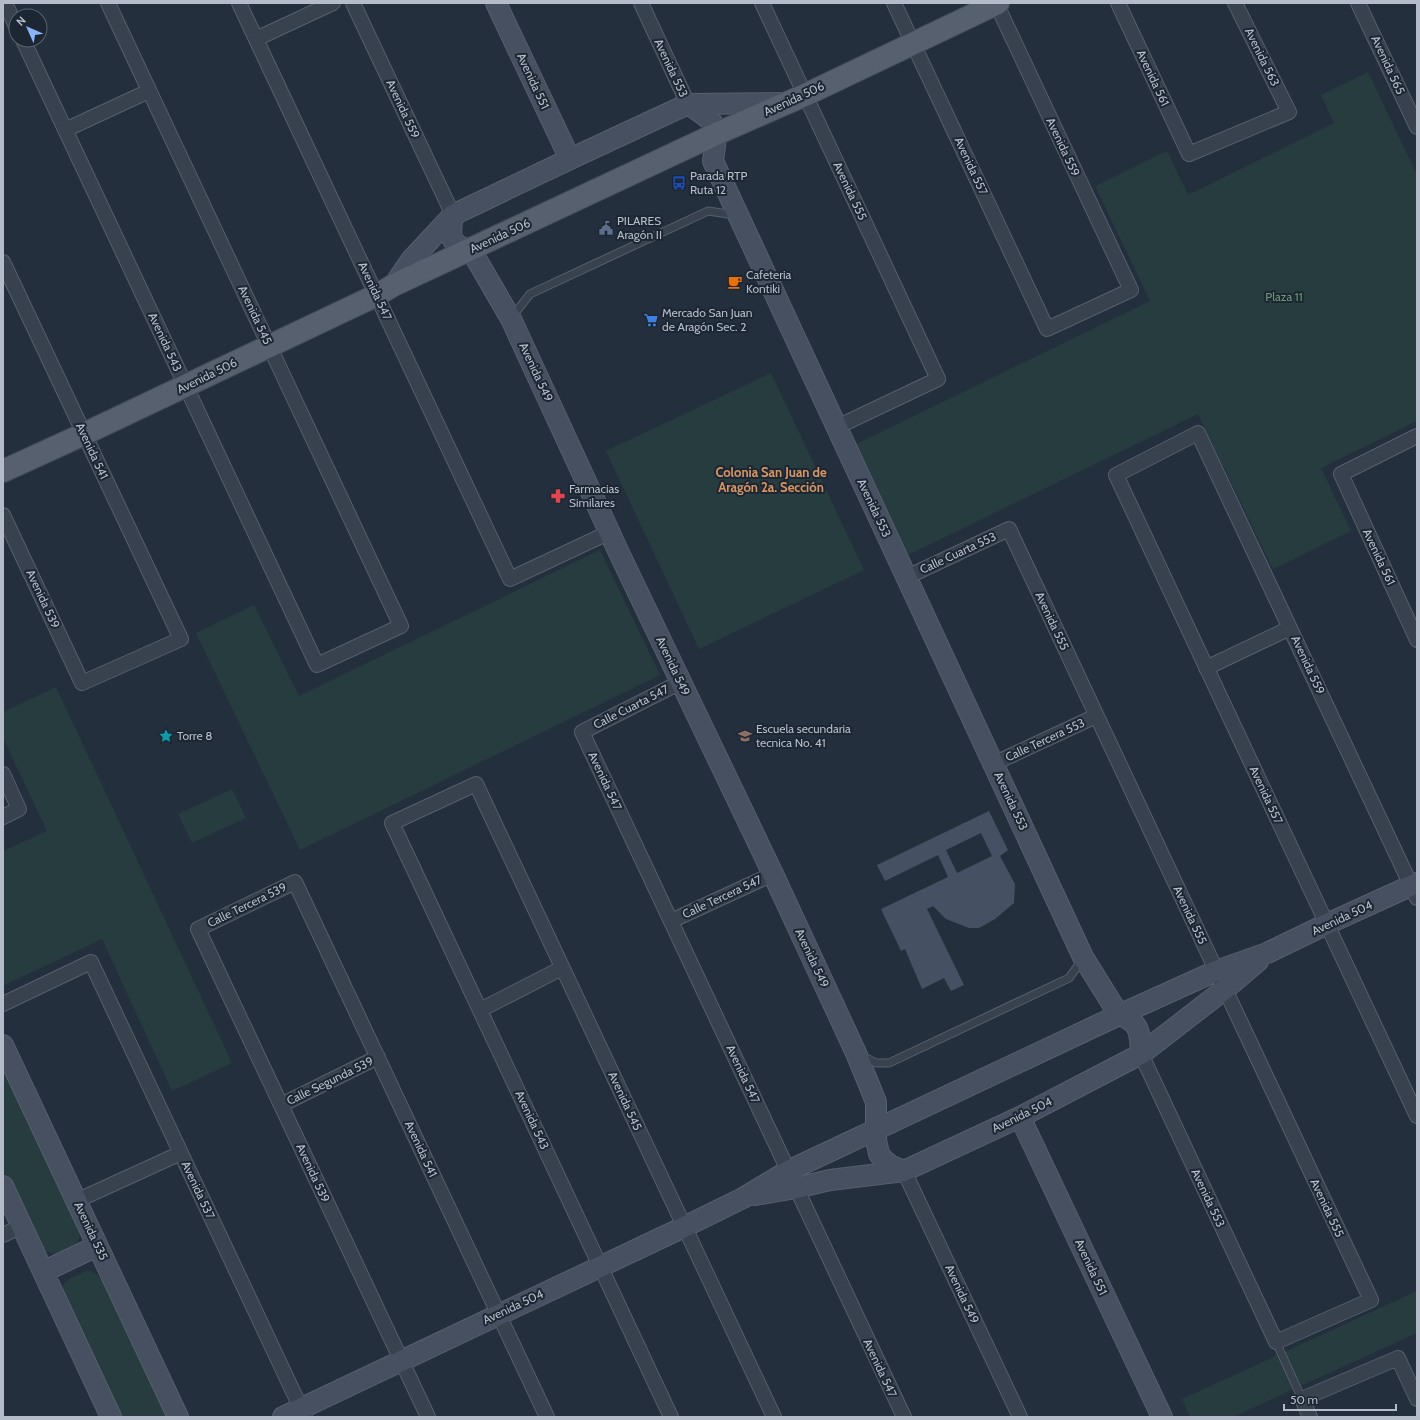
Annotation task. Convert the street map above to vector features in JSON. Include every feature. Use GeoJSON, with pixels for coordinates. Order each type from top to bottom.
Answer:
{"type":"FeatureCollection","features":[{"type":"Feature","properties":{"kind":"main road","name":"Avenida 506"},"geometry":{"type":"LineString","coordinates":[[3,471],[186,386],[716,134],[796,99],[997,3]]}},
{"type":"Feature","properties":{"kind":"street","name":"Avenida 545"},"geometry":{"type":"LineString","coordinates":[[108,3],[401,626],[317,665]]}},
{"type":"Feature","properties":{"kind":"street","name":"Avenida 547"},"geometry":{"type":"LineString","coordinates":[[239,3],[256,39],[386,290],[510,579],[610,532]]}},
{"type":"Feature","properties":{"kind":"street"},"geometry":{"type":"LineString","coordinates":[[256,39],[333,3]]}},
{"type":"Feature","properties":{"kind":"street","name":"Avenida 559"},"geometry":{"type":"LineString","coordinates":[[353,3],[453,215]]}},
{"type":"Feature","properties":{"kind":"street","name":"Avenida 551"},"geometry":{"type":"LineString","coordinates":[[496,3],[570,159]]}},
{"type":"Feature","properties":{"kind":"street","name":"Avenida 553"},"geometry":{"type":"LineString","coordinates":[[641,3],[688,104],[710,120],[716,128],[713,161],[1083,957],[1119,1015]]}},
{"type":"Feature","properties":{"kind":"street","name":"Avenida 555"},"geometry":{"type":"LineString","coordinates":[[762,3],[796,99],[938,379],[837,427]]}},
{"type":"Feature","properties":{"kind":"street","name":"Avenida 557"},"geometry":{"type":"LineString","coordinates":[[894,3],[1047,329]]}},
{"type":"Feature","properties":{"kind":"street","name":"Avenida 559"},"geometry":{"type":"LineString","coordinates":[[997,3],[1131,290],[1047,329]]}},
{"type":"Feature","properties":{"kind":"street","name":"Avenida 561"},"geometry":{"type":"LineString","coordinates":[[1118,3],[1189,154],[1289,112]]}},
{"type":"Feature","properties":{"kind":"street","name":"Avenida 563"},"geometry":{"type":"LineString","coordinates":[[1235,3],[1289,112]]}},
{"type":"Feature","properties":{"kind":"street","name":"Avenida 565"},"geometry":{"type":"LineString","coordinates":[[1358,3],[1417,127]]}},
{"type":"Feature","properties":{"kind":"street","name":"Avenida 543"},"geometry":{"type":"LineString","coordinates":[[26,48],[317,665]]}},
{"type":"Feature","properties":{"kind":"street"},"geometry":{"type":"LineString","coordinates":[[65,130],[149,91]]}},
{"type":"Feature","properties":{"kind":"street"},"geometry":{"type":"LineString","coordinates":[[386,290],[411,260],[453,215],[688,104],[796,99]]}},
{"type":"Feature","properties":{"kind":"street"},"geometry":{"type":"LineString","coordinates":[[453,215],[450,231],[454,242],[461,248],[471,250]]}},
{"type":"Feature","properties":{"kind":"street","name":"Avenida 549"},"geometry":{"type":"LineString","coordinates":[[471,250],[511,319],[680,682],[856,1053],[876,1102],[876,1130],[879,1154],[890,1165],[904,1171],[1020,1417]]}},
{"type":"Feature","properties":{"kind":"street","name":"Avenida 541"},"geometry":{"type":"LineString","coordinates":[[3,262],[181,639],[82,682]]}},
{"type":"Feature","properties":{"kind":"street","name":"Avenida 559"},"geometry":{"type":"LineString","coordinates":[[1198,433],[1415,889]]}},
{"type":"Feature","properties":{"kind":"street","name":"Avenida 557"},"geometry":{"type":"LineString","coordinates":[[1198,433],[1116,475],[1417,1116]]}},
{"type":"Feature","properties":{"kind":"street","name":"Avenida 561"},"geometry":{"type":"LineString","coordinates":[[1417,436],[1341,474],[1417,640]]}},
{"type":"Feature","properties":{"kind":"street","name":"Avenida 539"},"geometry":{"type":"LineString","coordinates":[[3,515],[82,682]]}},
{"type":"Feature","properties":{"kind":"street","name":"Avenida 555"},"geometry":{"type":"LineString","coordinates":[[1009,529],[1371,1300],[1276,1342]]}},
{"type":"Feature","properties":{"kind":"street","name":"Calle Cuarta 553"},"geometry":{"type":"LineString","coordinates":[[906,577],[1009,529]]}},
{"type":"Feature","properties":{"kind":"street"},"geometry":{"type":"LineString","coordinates":[[1206,668],[1290,628]]}},
{"type":"Feature","properties":{"kind":"street","name":"Calle Cuarta 547"},"geometry":{"type":"LineString","coordinates":[[582,732],[680,682]]}},
{"type":"Feature","properties":{"kind":"street","name":"Calle Tercera 553"},"geometry":{"type":"LineString","coordinates":[[994,764],[1096,716]]}},
{"type":"Feature","properties":{"kind":"street","name":"Avenida 547"},"geometry":{"type":"LineString","coordinates":[[582,732],[904,1417]]}},
{"type":"Feature","properties":{"kind":"street"},"geometry":{"type":"LineString","coordinates":[[3,774],[19,809],[3,817]]}},
{"type":"Feature","properties":{"kind":"street","name":"Avenida 545"},"geometry":{"type":"LineString","coordinates":[[476,784],[774,1417]]}},
{"type":"Feature","properties":{"kind":"street","name":"Avenida 543"},"geometry":{"type":"LineString","coordinates":[[476,784],[392,823],[672,1417]]}},
{"type":"Feature","properties":{"kind":"street","name":"Calle Tercera 547"},"geometry":{"type":"LineString","coordinates":[[671,921],[772,874]]}},
{"type":"Feature","properties":{"kind":"street","name":"Avenida 541"},"geometry":{"type":"LineString","coordinates":[[295,882],[547,1417]]}},
{"type":"Feature","properties":{"kind":"street","name":"Calle Tercera 539"},"geometry":{"type":"LineString","coordinates":[[198,929],[295,882]]}},
{"type":"Feature","properties":{"kind":"street","name":"Avenida 504"},"geometry":{"type":"LineString","coordinates":[[282,1417],[303,1413],[401,1360],[743,1198],[792,1180],[876,1130],[1119,1015],[1216,971],[1267,953],[1327,924],[1415,889]]}},
{"type":"Feature","properties":{"kind":"street","name":"Avenida 539"},"geometry":{"type":"LineString","coordinates":[[198,929],[428,1417]]}},
{"type":"Feature","properties":{"kind":"street","name":"Avenida 504"},"geometry":{"type":"LineString","coordinates":[[792,1180],[830,1180],[904,1171],[1020,1117],[1141,1054],[1225,989],[1267,953]]}},
{"type":"Feature","properties":{"kind":"street","name":"Avenida 537"},"geometry":{"type":"LineString","coordinates":[[3,1004],[91,962],[303,1413]]}},
{"type":"Feature","properties":{"kind":"street"},"geometry":{"type":"LineString","coordinates":[[480,1010],[562,968]]}},
{"type":"Feature","properties":{"kind":"street"},"geometry":{"type":"LineString","coordinates":[[1119,1015],[1130,1020],[1138,1029],[1141,1041],[1141,1054]]}},
{"type":"Feature","properties":{"kind":"street","name":"Avenida 535"},"geometry":{"type":"LineString","coordinates":[[3,1045],[178,1417]]}},
{"type":"Feature","properties":{"kind":"street","name":"Avenida 553"},"geometry":{"type":"LineString","coordinates":[[1141,1054],[1276,1342]]}},
{"type":"Feature","properties":{"kind":"street","name":"Calle Segunda 539"},"geometry":{"type":"LineString","coordinates":[[281,1105],[378,1057]]}},
{"type":"Feature","properties":{"kind":"street","name":"Avenida 551"},"geometry":{"type":"LineString","coordinates":[[1020,1117],[1162,1417]]}},
{"type":"Feature","properties":{"kind":"street"},"geometry":{"type":"LineString","coordinates":[[76,1201],[181,1153]]}},
{"type":"Feature","properties":{"kind":"street"},"geometry":{"type":"LineString","coordinates":[[3,1186],[111,1417]]}},
{"type":"Feature","properties":{"kind":"street"},"geometry":{"type":"LineString","coordinates":[[3,1235],[22,1226]]}},
{"type":"Feature","properties":{"kind":"street"},"geometry":{"type":"LineString","coordinates":[[43,1272],[97,1246]]}},
{"type":"Feature","properties":{"kind":"street"},"geometry":{"type":"LineString","coordinates":[[1310,1417],[1302,1399],[1398,1358],[1417,1399]]}},
{"type":"Feature","properties":{"kind":"lane"},"geometry":{"type":"LineString","coordinates":[[511,319],[530,294],[708,211],[738,215]]}},
{"type":"Feature","properties":{"kind":"lane"},"geometry":{"type":"LineString","coordinates":[[856,1053],[876,1063],[889,1063],[1069,978],[1083,957]]}},
{"type":"Feature","properties":{"kind":"lane"},"geometry":{"type":"LineString","coordinates":[[1276,1342],[1302,1399]]}},
{"type":"Feature","properties":{"kind":"green space","name":"Plaza 11"},"geometry":{"type":"Polygon","coordinates":[[[1368,72],[1417,175],[1417,421],[1321,468],[1351,531],[1273,569],[1198,414],[904,557],[850,447],[1150,301],[1095,186],[1167,151],[1188,195],[1334,123],[1321,95],[1368,72]]]}},
{"type":"Feature","properties":{"kind":"green space"},"geometry":{"type":"Polygon","coordinates":[[[771,373],[864,570],[699,649],[606,451],[771,373]]]}},
{"type":"Feature","properties":{"kind":"green space"},"geometry":{"type":"Polygon","coordinates":[[[600,550],[660,675],[300,850],[196,633],[254,605],[299,696],[600,550]]]}},
{"type":"Feature","properties":{"kind":"green space"},"geometry":{"type":"Polygon","coordinates":[[[56,687],[232,1063],[172,1091],[102,939],[3,986],[3,851],[47,831],[3,738],[3,712],[56,687]]]}},
{"type":"Feature","properties":{"kind":"green space"},"geometry":{"type":"Polygon","coordinates":[[[232,789],[246,818],[192,843],[178,814],[232,789]]]}},
{"type":"Feature","properties":{"kind":"green space"},"geometry":{"type":"Polygon","coordinates":[[[3,1069],[74,1220],[80,1236],[76,1245],[55,1254],[45,1251],[3,1172],[3,1069]]]}},
{"type":"Feature","properties":{"kind":"green space"},"geometry":{"type":"Polygon","coordinates":[[[89,1270],[96,1274],[104,1282],[167,1417],[122,1417],[63,1295],[63,1285],[69,1279],[89,1270]]]}},
{"type":"Feature","properties":{"kind":"green space"},"geometry":{"type":"Polygon","coordinates":[[[1417,1291],[1417,1333],[1233,1417],[1190,1417],[1182,1399],[1417,1291]]]}},
{"type":"Feature","properties":{"kind":"building"},"geometry":{"type":"Polygon","coordinates":[[[989,811],[1008,850],[1000,856],[1015,884],[1014,903],[995,919],[979,928],[969,928],[946,919],[933,906],[927,909],[964,985],[951,991],[944,978],[922,989],[905,949],[901,951],[881,909],[948,877],[938,855],[885,881],[877,865],[989,811]],[[981,833],[946,850],[957,873],[992,856],[981,833]]]}},
{"type":"Feature","properties":{"kind":"place","name":"Parada RTP Ruta 12"},"geometry":{"type":"Point","coordinates":[679,183]}},
{"type":"Feature","properties":{"kind":"place","name":"PILARES Aragón II"},"geometry":{"type":"Point","coordinates":[606,228]}},
{"type":"Feature","properties":{"kind":"place","name":"Cafeteria Kontiki"},"geometry":{"type":"Point","coordinates":[735,282]}},
{"type":"Feature","properties":{"kind":"place","name":"Mercado San Juan de Aragón Sec. 2"},"geometry":{"type":"Point","coordinates":[651,320]}},
{"type":"Feature","properties":{"kind":"place","name":"Farmacias Similares"},"geometry":{"type":"Point","coordinates":[558,496]}},
{"type":"Feature","properties":{"kind":"place","name":"Torre 8"},"geometry":{"type":"Point","coordinates":[166,736]}},
{"type":"Feature","properties":{"kind":"place","name":"Escuela secundaria tecnica No. 41"},"geometry":{"type":"Point","coordinates":[745,736]}},
{"type":"Feature","properties":{"kind":"district","name":"Colonia San Juan de Aragón 2a. Sección"},"geometry":{"type":"Point","coordinates":[771,480]}}]}
